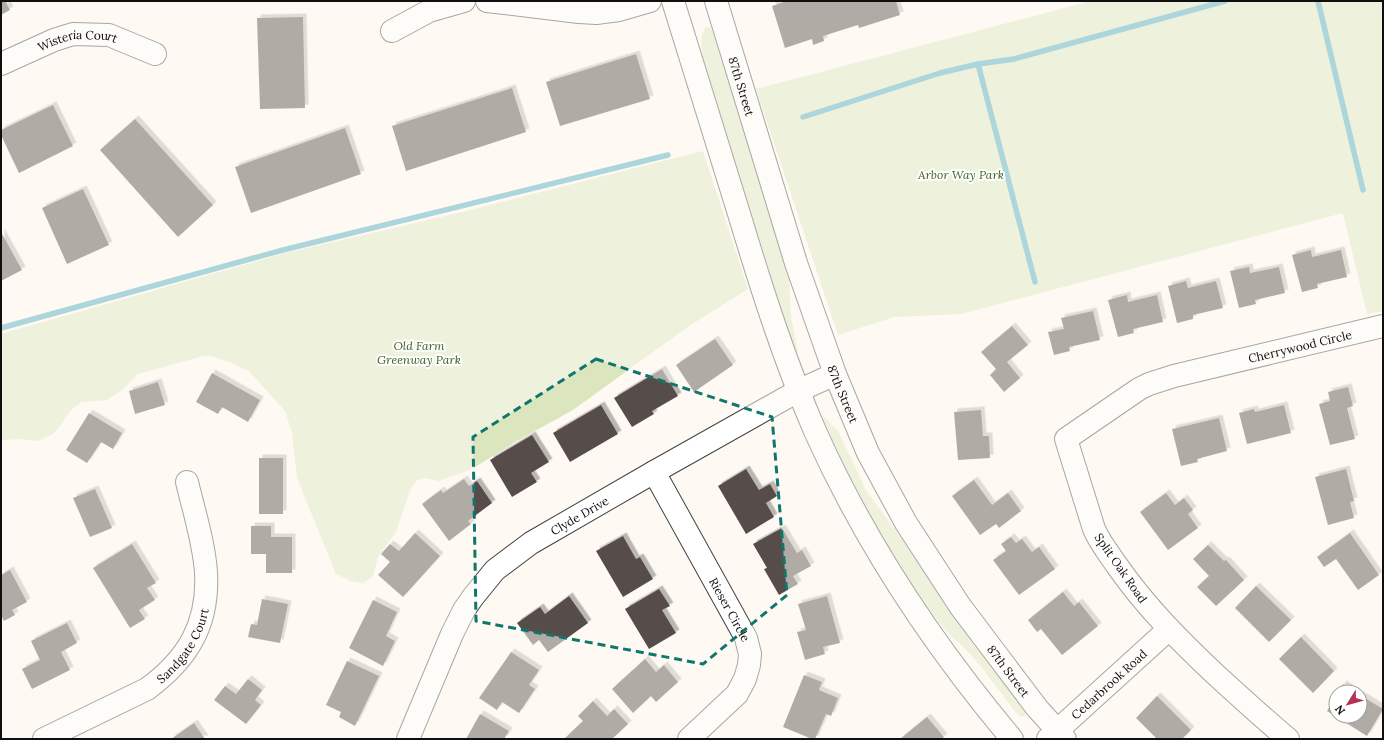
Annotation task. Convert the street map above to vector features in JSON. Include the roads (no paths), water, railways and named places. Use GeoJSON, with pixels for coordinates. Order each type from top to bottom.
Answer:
{"type":"FeatureCollection","features":[{"type":"Feature","properties":{"kind":"street"},"geometry":{"type":"LineString","coordinates":[[392,31],[429,11],[464,1]]}},
{"type":"Feature","properties":{"kind":"street"},"geometry":{"type":"LineString","coordinates":[[488,1],[596,13],[619,10],[650,1]]}},
{"type":"Feature","properties":{"kind":"street"},"geometry":{"type":"LineString","coordinates":[[673,1],[748,245],[779,339],[798,391],[838,480],[875,547],[928,629],[982,702],[1012,739]]}},
{"type":"Feature","properties":{"kind":"street","name":"87th Street"},"geometry":{"type":"LineString","coordinates":[[716,1],[796,262],[835,374],[868,452],[906,523],[960,606],[1057,736]]}},
{"type":"Feature","properties":{"kind":"street","name":"Wisteria Court"},"geometry":{"type":"LineString","coordinates":[[1,64],[54,40],[73,34],[108,35],[155,54]]}},
{"type":"Feature","properties":{"kind":"street","name":"Cherrywood Circle"},"geometry":{"type":"LineString","coordinates":[[1216,366],[1383,326]]}},
{"type":"Feature","properties":{"kind":"street","name":"Split Oak Road"},"geometry":{"type":"LineString","coordinates":[[1216,366],[1174,376],[1139,388],[1066,439],[1098,539],[1132,586],[1168,629],[1259,715],[1288,739]]}},
{"type":"Feature","properties":{"kind":"street","name":"Clyde Drive"},"geometry":{"type":"LineString","coordinates":[[408,739],[452,634],[464,610],[495,570],[531,543],[654,472],[798,391],[835,374]]}},
{"type":"Feature","properties":{"kind":"street","name":"Rieser Circle"},"geometry":{"type":"LineString","coordinates":[[654,472],[746,638],[750,654],[749,665],[737,694],[689,739]]}},
{"type":"Feature","properties":{"kind":"street","name":"Sandgate Court"},"geometry":{"type":"LineString","coordinates":[[44,739],[147,689],[174,667],[185,653],[198,629],[201,619],[205,600],[206,572],[201,540],[187,482]]}},
{"type":"Feature","properties":{"kind":"street","name":"Cedarbrook Road"},"geometry":{"type":"LineString","coordinates":[[1057,736],[1168,629]]}},
{"type":"Feature","properties":{"kind":"waterway"},"geometry":{"type":"LineString","coordinates":[[803,117],[940,73],[978,64],[1014,59],[1225,1]]}},
{"type":"Feature","properties":{"kind":"waterway"},"geometry":{"type":"LineString","coordinates":[[1318,1],[1363,190]]}},
{"type":"Feature","properties":{"kind":"waterway"},"geometry":{"type":"LineString","coordinates":[[978,64],[1035,282]]}},
{"type":"Feature","properties":{"kind":"waterway"},"geometry":{"type":"LineString","coordinates":[[1,328],[283,250],[668,155]]}},
{"type":"Feature","properties":{"kind":"park label","name":"Arbor Way Park"},"geometry":{"type":"Point","coordinates":[961,174]}},
{"type":"Feature","properties":{"kind":"park label","name":"Old Farm Greenway Park"},"geometry":{"type":"Point","coordinates":[419,352]}}]}
